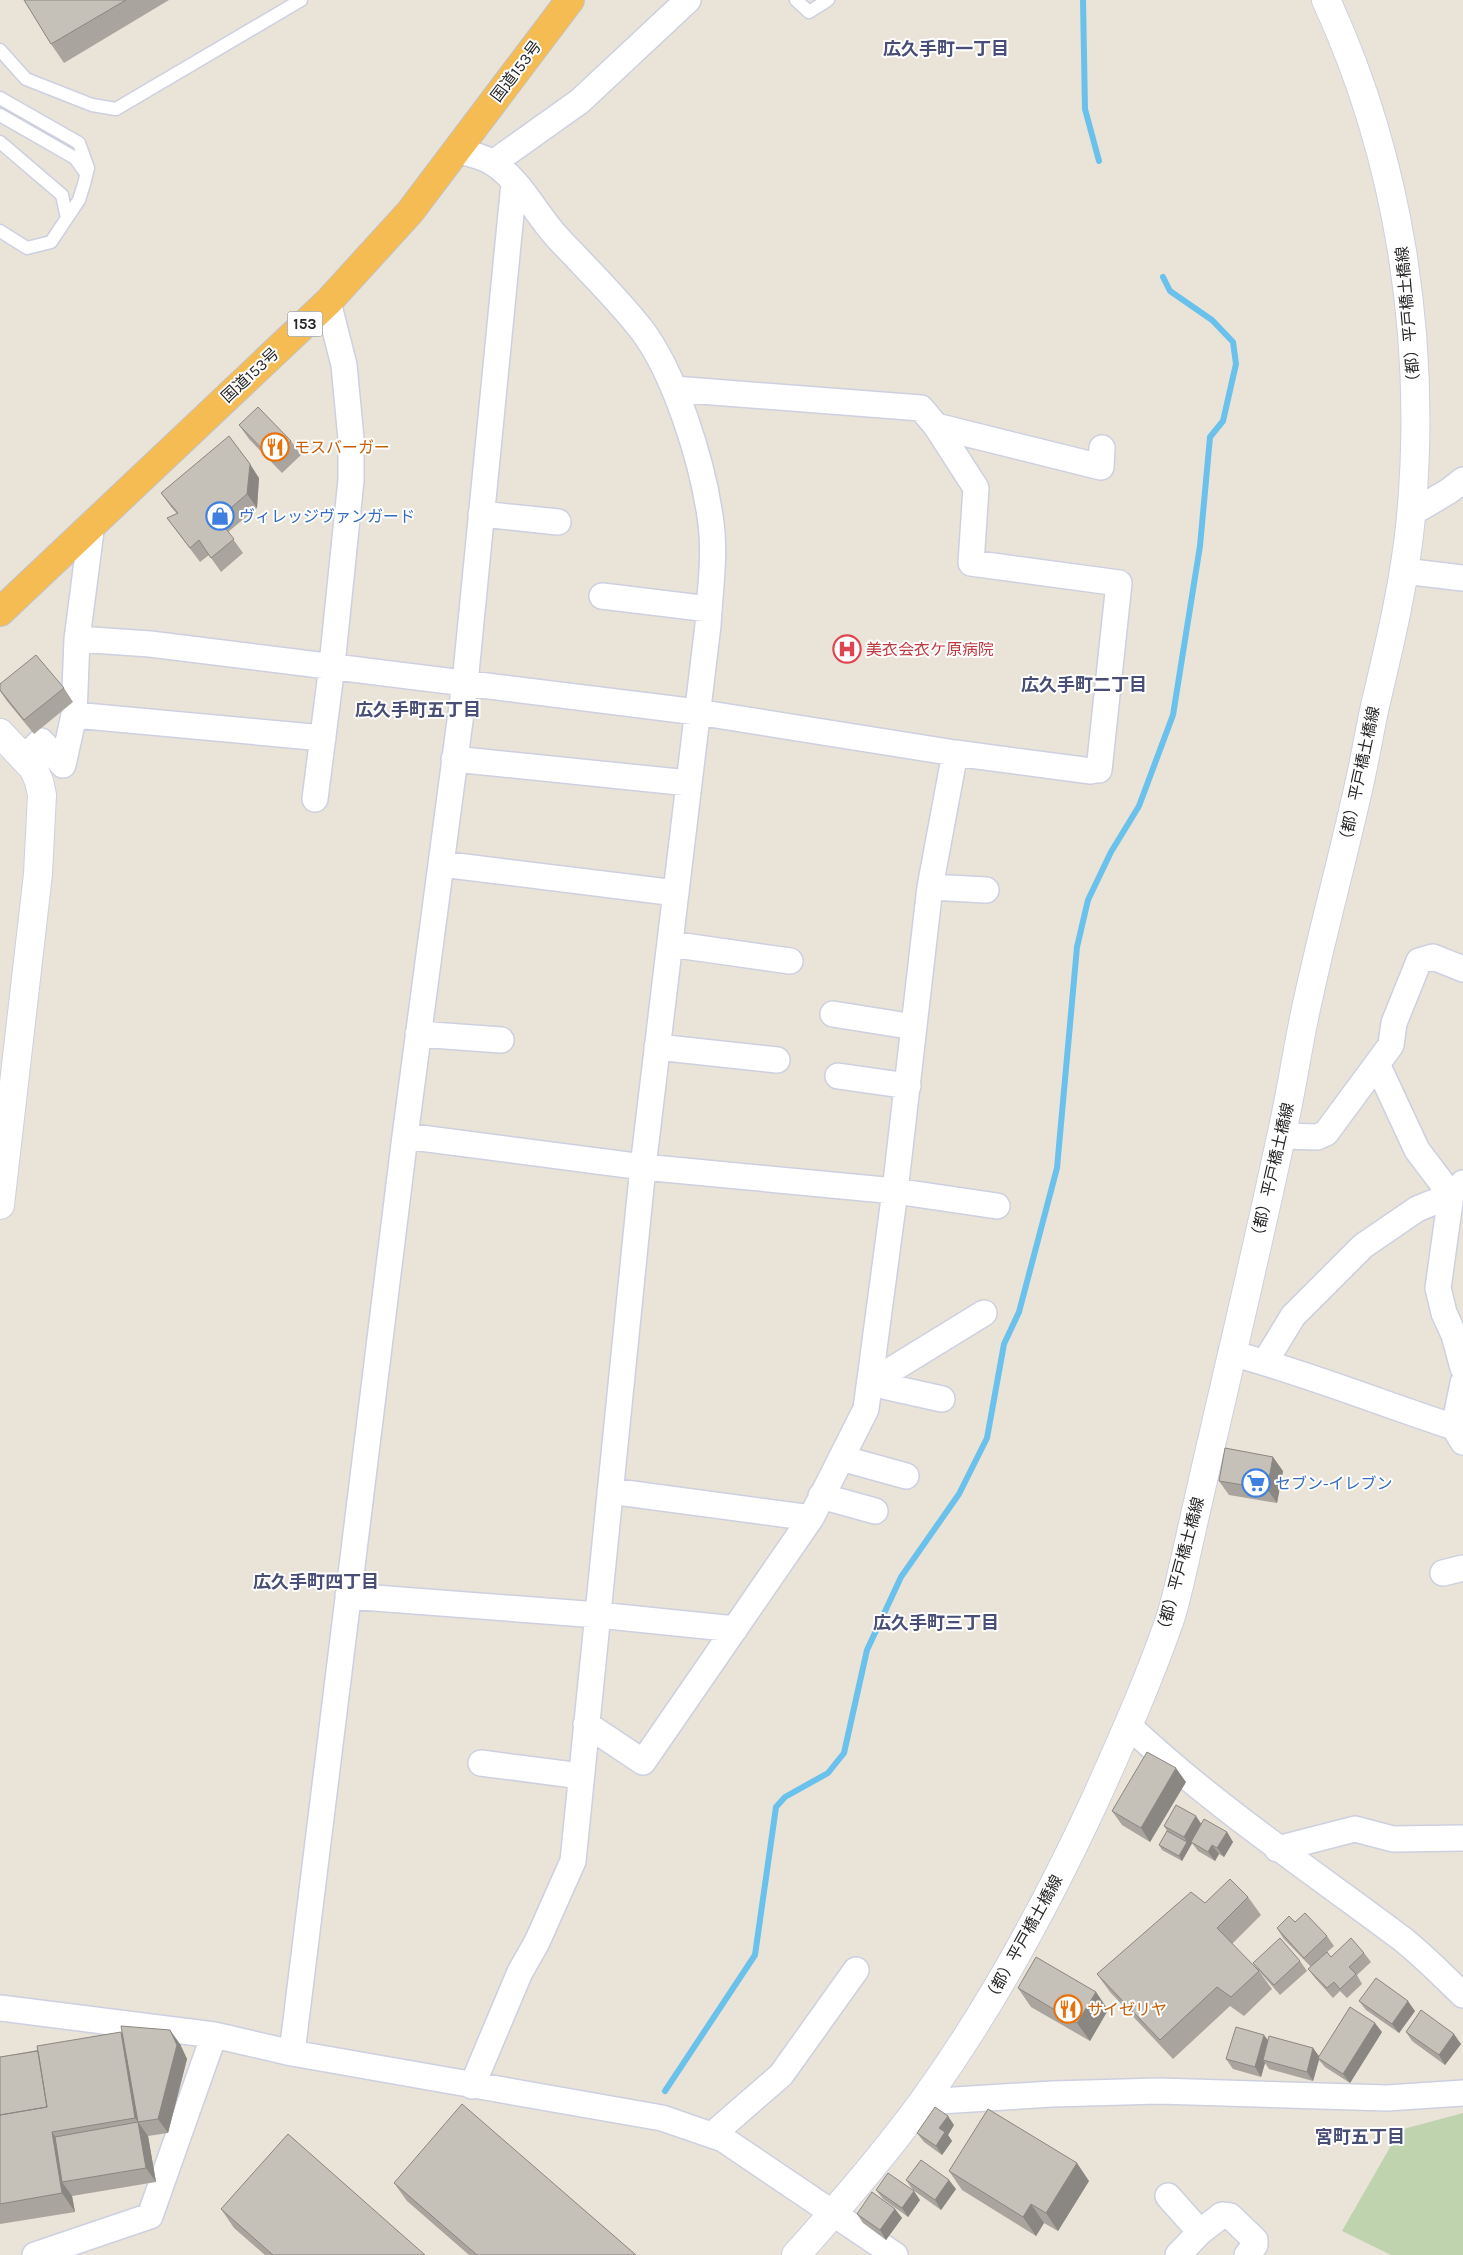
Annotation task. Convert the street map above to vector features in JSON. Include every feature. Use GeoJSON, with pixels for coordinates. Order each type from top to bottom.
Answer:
{"type":"FeatureCollection","features":[{"type":"Feature","properties":{"kind":"highway","name":"国道153号"},"geometry":{"type":"LineString","coordinates":[[0,612],[328,302],[410,212],[570,0]]}},
{"type":"Feature","properties":{"kind":"street"},"geometry":{"type":"LineString","coordinates":[[493,163],[580,101],[688,0]]}},
{"type":"Feature","properties":{"kind":"street","name":"（都）平戸橋土橋線"},"geometry":{"type":"LineString","coordinates":[[796,2255],[886,2151],[923,2102],[958,2052],[1017,1954],[1067,1861],[1129,1726],[1170,1620],[1282,1136],[1308,1000],[1361,776],[1404,571],[1412,513],[1415,381],[1413,342],[1398,227],[1389,182],[1366,101],[1346,43],[1326,0]]}},
{"type":"Feature","properties":{"kind":"street"},"geometry":{"type":"LineString","coordinates":[[457,150],[493,163],[514,183],[552,231],[642,330],[670,378],[701,474],[711,517],[712,557],[709,609],[698,712],[643,1167],[572,1861],[537,1942],[520,1972],[472,2086]]}},
{"type":"Feature","properties":{"kind":"street"},"geometry":{"type":"LineString","coordinates":[[292,2053],[405,1136],[465,683],[514,183]]}},
{"type":"Feature","properties":{"kind":"street"},"geometry":{"type":"LineString","coordinates":[[315,799],[332,665],[351,480],[351,439],[344,365],[328,302]]}},
{"type":"Feature","properties":{"kind":"street"},"geometry":{"type":"LineString","coordinates":[[77,639],[150,644],[332,665],[698,712],[955,753],[1095,771],[1119,583],[971,563],[976,488],[936,426],[921,408],[674,389]]}},
{"type":"Feature","properties":{"kind":"street"},"geometry":{"type":"LineString","coordinates":[[936,426],[1101,467],[1102,448]]}},
{"type":"Feature","properties":{"kind":"street"},"geometry":{"type":"LineString","coordinates":[[1412,513],[1449,491],[1463,480]]}},
{"type":"Feature","properties":{"kind":"street"},"geometry":{"type":"LineString","coordinates":[[481,514],[558,522]]}},
{"type":"Feature","properties":{"kind":"street"},"geometry":{"type":"LineString","coordinates":[[23,759],[41,741],[63,765],[74,715],[77,639],[92,523]]}},
{"type":"Feature","properties":{"kind":"street"},"geometry":{"type":"LineString","coordinates":[[1404,571],[1463,578]]}},
{"type":"Feature","properties":{"kind":"street"},"geometry":{"type":"LineString","coordinates":[[602,596],[709,609]]}},
{"type":"Feature","properties":{"kind":"street"},"geometry":{"type":"LineString","coordinates":[[74,715],[323,738]]}},
{"type":"Feature","properties":{"kind":"street"},"geometry":{"type":"LineString","coordinates":[[0,733],[33,768],[39,781],[41,823],[38,874],[0,1205]]}},
{"type":"Feature","properties":{"kind":"street"},"geometry":{"type":"LineString","coordinates":[[586,1724],[643,1762],[816,1507],[866,1408],[908,1086],[930,887],[955,753]]}},
{"type":"Feature","properties":{"kind":"street"},"geometry":{"type":"LineString","coordinates":[[454,759],[689,783]]}},
{"type":"Feature","properties":{"kind":"street"},"geometry":{"type":"LineString","coordinates":[[441,864],[676,893]]}},
{"type":"Feature","properties":{"kind":"street"},"geometry":{"type":"LineString","coordinates":[[930,887],[986,890]]}},
{"type":"Feature","properties":{"kind":"street"},"geometry":{"type":"LineString","coordinates":[[670,944],[790,961]]}},
{"type":"Feature","properties":{"kind":"street"},"geometry":{"type":"LineString","coordinates":[[1282,1136],[1317,1137],[1326,1133],[1391,1045],[1394,1023],[1419,961],[1433,957],[1463,969]]}},
{"type":"Feature","properties":{"kind":"street"},"geometry":{"type":"LineString","coordinates":[[833,1014],[914,1027]]}},
{"type":"Feature","properties":{"kind":"street"},"geometry":{"type":"LineString","coordinates":[[418,1034],[501,1040]]}},
{"type":"Feature","properties":{"kind":"street"},"geometry":{"type":"LineString","coordinates":[[657,1047],[777,1060]]}},
{"type":"Feature","properties":{"kind":"street"},"geometry":{"type":"LineString","coordinates":[[1377,1064],[1417,1150],[1459,1192]]}},
{"type":"Feature","properties":{"kind":"street"},"geometry":{"type":"LineString","coordinates":[[838,1076],[908,1086]]}},
{"type":"Feature","properties":{"kind":"street"},"geometry":{"type":"LineString","coordinates":[[405,1136],[643,1167],[895,1191],[997,1206]]}},
{"type":"Feature","properties":{"kind":"street"},"geometry":{"type":"LineString","coordinates":[[1265,1362],[1293,1316],[1362,1246],[1417,1209],[1459,1192]]}},
{"type":"Feature","properties":{"kind":"street"},"geometry":{"type":"LineString","coordinates":[[1459,1192],[1438,1288],[1444,1313],[1454,1335],[1463,1368]]}},
{"type":"Feature","properties":{"kind":"street"},"geometry":{"type":"LineString","coordinates":[[870,1383],[984,1313]]}},
{"type":"Feature","properties":{"kind":"street"},"geometry":{"type":"LineString","coordinates":[[1231,1352],[1321,1379],[1460,1433],[1463,1383]]}},
{"type":"Feature","properties":{"kind":"street"},"geometry":{"type":"LineString","coordinates":[[870,1383],[942,1400]]}},
{"type":"Feature","properties":{"kind":"street"},"geometry":{"type":"LineString","coordinates":[[841,1458],[906,1476]]}},
{"type":"Feature","properties":{"kind":"street"},"geometry":{"type":"LineString","coordinates":[[610,1491],[875,1511]]}},
{"type":"Feature","properties":{"kind":"street"},"geometry":{"type":"LineString","coordinates":[[348,1596],[598,1615],[735,1629]]}},
{"type":"Feature","properties":{"kind":"street"},"geometry":{"type":"LineString","coordinates":[[1129,1726],[1160,1755],[1277,1849],[1402,1939],[1463,1994]]}},
{"type":"Feature","properties":{"kind":"street"},"geometry":{"type":"LineString","coordinates":[[481,1764],[581,1776]]}},
{"type":"Feature","properties":{"kind":"street"},"geometry":{"type":"LineString","coordinates":[[1277,1849],[1355,1829],[1369,1831],[1393,1839],[1463,1838]]}},
{"type":"Feature","properties":{"kind":"street"},"geometry":{"type":"LineString","coordinates":[[712,2135],[781,2075],[856,1970]]}},
{"type":"Feature","properties":{"kind":"street"},"geometry":{"type":"LineString","coordinates":[[0,2008],[214,2035],[292,2053],[662,2118],[712,2135],[740,2150],[832,2214],[896,2255]]}},
{"type":"Feature","properties":{"kind":"street"},"geometry":{"type":"LineString","coordinates":[[35,2255],[150,2216],[214,2035]]}},
{"type":"Feature","properties":{"kind":"street"},"geometry":{"type":"LineString","coordinates":[[923,2102],[1052,2094],[1159,2091],[1386,2098],[1463,2093]]}},
{"type":"Feature","properties":{"kind":"street"},"geometry":{"type":"LineString","coordinates":[[1168,2196],[1200,2232]]}},
{"type":"Feature","properties":{"kind":"street"},"geometry":{"type":"LineString","coordinates":[[1178,2255],[1200,2232],[1222,2215],[1230,2216],[1255,2240],[1255,2246],[1247,2255]]}},
{"type":"Feature","properties":{"kind":"lane"},"geometry":{"type":"LineString","coordinates":[[0,50],[26,79],[92,105],[116,109],[301,0]]}},
{"type":"Feature","properties":{"kind":"lane"},"geometry":{"type":"LineString","coordinates":[[796,0],[809,12],[828,0]]}},
{"type":"Feature","properties":{"kind":"lane"},"geometry":{"type":"LineString","coordinates":[[0,98],[79,143],[88,168],[78,200],[51,242],[27,248],[0,231]]}},
{"type":"Feature","properties":{"kind":"lane"},"geometry":{"type":"LineString","coordinates":[[0,115],[74,158],[86,174]]}},
{"type":"Feature","properties":{"kind":"lane"},"geometry":{"type":"LineString","coordinates":[[0,142],[62,195],[67,218]]}},
{"type":"Feature","properties":{"kind":"green space"},"geometry":{"type":"Polygon","coordinates":[[[1463,2113],[1463,2255],[1391,2255],[1342,2231],[1400,2130],[1463,2113]]]}},
{"type":"Feature","properties":{"kind":"building"},"geometry":{"type":"Polygon","coordinates":[[[24,0],[126,0],[51,44],[24,0]]]}},
{"type":"Feature","properties":{"kind":"building"},"geometry":{"type":"Polygon","coordinates":[[[258,407],[291,441],[272,459],[239,425],[258,407]]]}},
{"type":"Feature","properties":{"kind":"building"},"geometry":{"type":"Polygon","coordinates":[[[229,436],[250,464],[247,494],[218,519],[234,539],[211,558],[199,540],[190,548],[167,518],[178,513],[161,493],[229,436]]]}},
{"type":"Feature","properties":{"kind":"building"},"geometry":{"type":"Polygon","coordinates":[[[36,655],[64,688],[24,720],[0,690],[0,684],[36,655]]]}},
{"type":"Feature","properties":{"kind":"building"},"geometry":{"type":"Polygon","coordinates":[[[1225,1448],[1273,1457],[1267,1489],[1219,1481],[1225,1448]]]}},
{"type":"Feature","properties":{"kind":"building"},"geometry":{"type":"Polygon","coordinates":[[[1147,1752],[1176,1768],[1141,1828],[1112,1811],[1147,1752]]]}},
{"type":"Feature","properties":{"kind":"building"},"geometry":{"type":"Polygon","coordinates":[[[1176,1805],[1196,1816],[1184,1837],[1164,1826],[1176,1805]]]}},
{"type":"Feature","properties":{"kind":"building"},"geometry":{"type":"Polygon","coordinates":[[[1204,1819],[1227,1832],[1217,1848],[1212,1845],[1208,1852],[1191,1842],[1204,1819]]]}},
{"type":"Feature","properties":{"kind":"building"},"geometry":{"type":"Polygon","coordinates":[[[1167,1831],[1187,1842],[1179,1856],[1159,1845],[1167,1831]]]}},
{"type":"Feature","properties":{"kind":"building"},"geometry":{"type":"Polygon","coordinates":[[[1230,1879],[1248,1897],[1217,1928],[1259,1971],[1231,1997],[1217,1987],[1160,2040],[1097,1974],[1191,1892],[1205,1903],[1230,1879]]]}},
{"type":"Feature","properties":{"kind":"building"},"geometry":{"type":"Polygon","coordinates":[[[1305,1913],[1327,1936],[1304,1958],[1277,1928],[1289,1916],[1295,1922],[1305,1913]]]}},
{"type":"Feature","properties":{"kind":"building"},"geometry":{"type":"Polygon","coordinates":[[[1280,1938],[1300,1961],[1274,1985],[1253,1963],[1280,1938]]]}},
{"type":"Feature","properties":{"kind":"building"},"geometry":{"type":"Polygon","coordinates":[[[1351,1938],[1364,1953],[1349,1967],[1356,1974],[1340,1989],[1334,1982],[1327,1988],[1308,1969],[1327,1952],[1331,1957],[1351,1938]]]}},
{"type":"Feature","properties":{"kind":"building"},"geometry":{"type":"Polygon","coordinates":[[[1036,1957],[1096,1992],[1077,2023],[1018,1988],[1036,1957]]]}},
{"type":"Feature","properties":{"kind":"building"},"geometry":{"type":"Polygon","coordinates":[[[1376,1978],[1408,2001],[1392,2024],[1359,2001],[1376,1978]]]}},
{"type":"Feature","properties":{"kind":"building"},"geometry":{"type":"Polygon","coordinates":[[[1350,2007],[1375,2023],[1343,2074],[1318,2058],[1350,2007]]]}},
{"type":"Feature","properties":{"kind":"building"},"geometry":{"type":"Polygon","coordinates":[[[1421,2010],[1454,2034],[1439,2055],[1406,2032],[1421,2010]]]}},
{"type":"Feature","properties":{"kind":"building"},"geometry":{"type":"Polygon","coordinates":[[[121,2026],[170,2030],[177,2045],[158,2119],[138,2122],[121,2026]]]}},
{"type":"Feature","properties":{"kind":"building"},"geometry":{"type":"Polygon","coordinates":[[[1236,2027],[1264,2035],[1255,2067],[1226,2059],[1236,2027]]]}},
{"type":"Feature","properties":{"kind":"building"},"geometry":{"type":"Polygon","coordinates":[[[121,2032],[135,2118],[52,2132],[62,2193],[0,2204],[0,2115],[47,2107],[37,2046],[121,2032]]]}},
{"type":"Feature","properties":{"kind":"building"},"geometry":{"type":"Polygon","coordinates":[[[1269,2036],[1313,2048],[1307,2072],[1263,2060],[1269,2036]]]}},
{"type":"Feature","properties":{"kind":"building"},"geometry":{"type":"Polygon","coordinates":[[[38,2051],[47,2107],[0,2115],[0,2057],[38,2051]]]}},
{"type":"Feature","properties":{"kind":"building"},"geometry":{"type":"Polygon","coordinates":[[[462,2104],[636,2255],[477,2255],[394,2183],[462,2104]]]}},
{"type":"Feature","properties":{"kind":"building"},"geometry":{"type":"Polygon","coordinates":[[[935,2107],[948,2116],[939,2128],[945,2132],[936,2146],[917,2133],[935,2107]]]}},
{"type":"Feature","properties":{"kind":"building"},"geometry":{"type":"Polygon","coordinates":[[[988,2109],[1077,2163],[1046,2213],[1031,2204],[1023,2217],[949,2171],[988,2109]]]}},
{"type":"Feature","properties":{"kind":"building"},"geometry":{"type":"Polygon","coordinates":[[[138,2122],[146,2168],[62,2182],[55,2137],[138,2122]]]}},
{"type":"Feature","properties":{"kind":"building"},"geometry":{"type":"Polygon","coordinates":[[[288,2134],[425,2255],[273,2255],[221,2209],[288,2134]]]}},
{"type":"Feature","properties":{"kind":"building"},"geometry":{"type":"Polygon","coordinates":[[[921,2160],[949,2180],[935,2200],[906,2180],[921,2160]]]}},
{"type":"Feature","properties":{"kind":"building"},"geometry":{"type":"Polygon","coordinates":[[[888,2173],[914,2191],[902,2208],[876,2190],[888,2173]]]}},
{"type":"Feature","properties":{"kind":"building"},"geometry":{"type":"Polygon","coordinates":[[[872,2192],[895,2209],[880,2230],[857,2214],[872,2192]]]}},
{"type":"Feature","properties":{"kind":"waterway"},"geometry":{"type":"LineString","coordinates":[[1083,0],[1085,109],[1099,161]]}},
{"type":"Feature","properties":{"kind":"waterway"},"geometry":{"type":"LineString","coordinates":[[665,2091],[755,1955],[776,1807],[785,1797],[828,1773],[844,1753],[867,1650],[901,1577],[959,1494],[987,1438],[1004,1344],[1019,1312],[1057,1168],[1077,947],[1088,900],[1111,852],[1139,806],[1173,715],[1200,546],[1210,437],[1223,421],[1236,364],[1233,342],[1212,320],[1170,291],[1163,277]]}},
{"type":"Feature","properties":{"kind":"place","name":"モスバーガー"},"geometry":{"type":"Point","coordinates":[275,447]}},
{"type":"Feature","properties":{"kind":"place","name":"ヴィレッジヴァンガード"},"geometry":{"type":"Point","coordinates":[220,516]}},
{"type":"Feature","properties":{"kind":"place","name":"美衣会衣ケ原病院"},"geometry":{"type":"Point","coordinates":[847,649]}},
{"type":"Feature","properties":{"kind":"place","name":"セブン-イレブン"},"geometry":{"type":"Point","coordinates":[1256,1483]}},
{"type":"Feature","properties":{"kind":"place","name":"サイゼリヤ"},"geometry":{"type":"Point","coordinates":[1068,2009]}},
{"type":"Feature","properties":{"kind":"district","name":"広久手町一丁目"},"geometry":{"type":"Point","coordinates":[946,49]}},
{"type":"Feature","properties":{"kind":"district","name":"広久手町二丁目"},"geometry":{"type":"Point","coordinates":[1084,685]}},
{"type":"Feature","properties":{"kind":"district","name":"広久手町五丁目"},"geometry":{"type":"Point","coordinates":[418,710]}},
{"type":"Feature","properties":{"kind":"district","name":"広久手町四丁目"},"geometry":{"type":"Point","coordinates":[316,1582]}},
{"type":"Feature","properties":{"kind":"district","name":"広久手町三丁目"},"geometry":{"type":"Point","coordinates":[936,1623]}},
{"type":"Feature","properties":{"kind":"district","name":"宮町五丁目"},"geometry":{"type":"Point","coordinates":[1360,2137]}}]}
